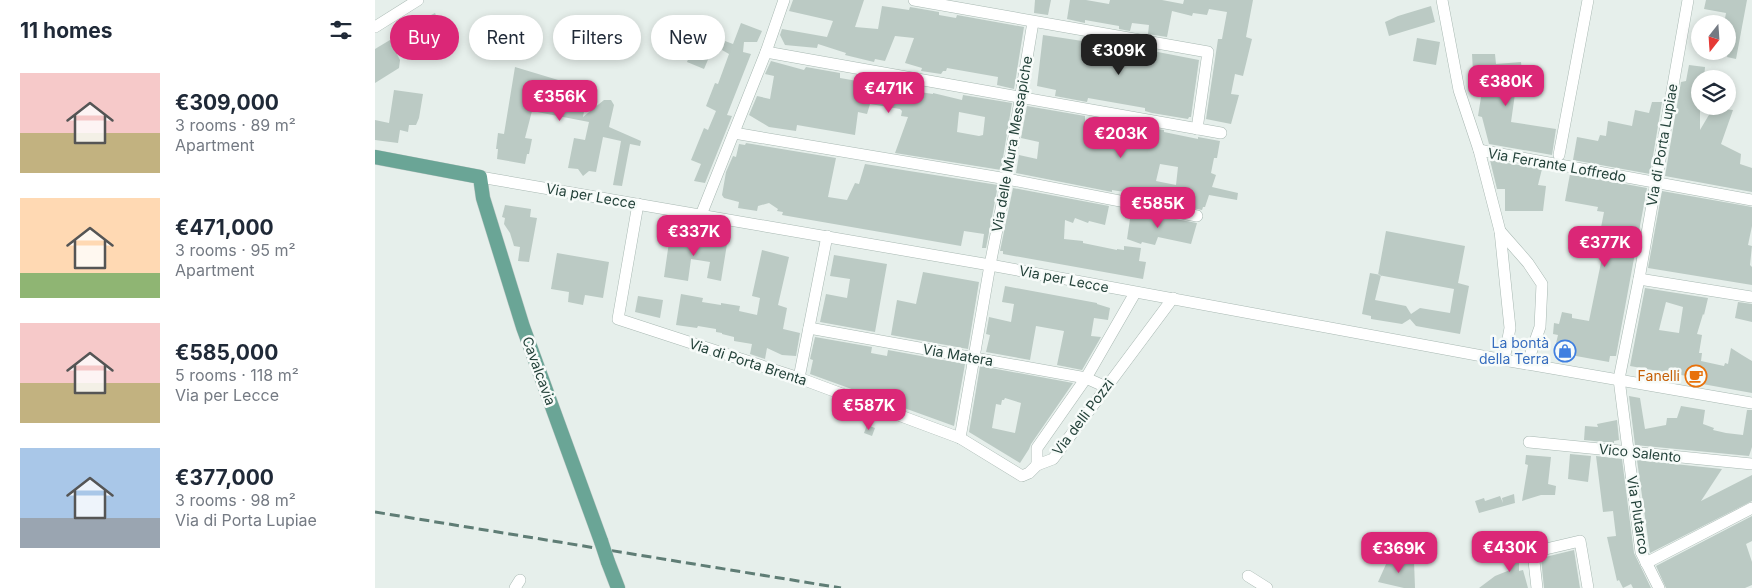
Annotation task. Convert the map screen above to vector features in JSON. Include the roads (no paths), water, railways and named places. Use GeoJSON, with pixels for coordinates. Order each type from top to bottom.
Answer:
{"type":"FeatureCollection","features":[{"type":"Feature","properties":{"kind":"main road","name":"Via per Lecce"},"geometry":{"type":"LineString","coordinates":[[375,157],[480,177]]}},
{"type":"Feature","properties":{"kind":"main road","name":"Cavalcavia"},"geometry":{"type":"LineString","coordinates":[[480,177],[483,198],[523,327],[618,588]]}},
{"type":"Feature","properties":{"kind":"street"},"geometry":{"type":"LineString","coordinates":[[375,27],[418,0]]}},
{"type":"Feature","properties":{"kind":"street"},"geometry":{"type":"LineString","coordinates":[[701,215],[766,52],[784,0]]}},
{"type":"Feature","properties":{"kind":"street"},"geometry":{"type":"LineString","coordinates":[[914,0],[1208,52],[1197,128]]}},
{"type":"Feature","properties":{"kind":"street"},"geometry":{"type":"LineString","coordinates":[[1442,0],[1459,90],[1479,150],[1500,231],[1510,328],[1505,360]]}},
{"type":"Feature","properties":{"kind":"street"},"geometry":{"type":"LineString","coordinates":[[1559,155],[1588,0]]}},
{"type":"Feature","properties":{"kind":"street","name":"Via di Porta Lupiae"},"geometry":{"type":"LineString","coordinates":[[1619,379],[1639,279],[1688,0]]}},
{"type":"Feature","properties":{"kind":"street","name":"Via delle Mura Messapiche"},"geometry":{"type":"LineString","coordinates":[[960,438],[1007,179],[1033,22]]}},
{"type":"Feature","properties":{"kind":"street"},"geometry":{"type":"LineString","coordinates":[[766,52],[1221,133]]}},
{"type":"Feature","properties":{"kind":"street"},"geometry":{"type":"LineString","coordinates":[[734,133],[1007,179],[1197,216]]}},
{"type":"Feature","properties":{"kind":"street","name":"Via Ferrante Loffredo"},"geometry":{"type":"LineString","coordinates":[[1479,150],[1752,200]]}},
{"type":"Feature","properties":{"kind":"street","name":"Via per Lecce"},"geometry":{"type":"LineString","coordinates":[[480,177],[827,236],[1527,364],[1752,403]]}},
{"type":"Feature","properties":{"kind":"street","name":"Via di Porta Brenta"},"geometry":{"type":"LineString","coordinates":[[638,204],[618,319],[799,378],[960,438],[1022,476],[1029,473],[1037,465]]}},
{"type":"Feature","properties":{"kind":"street"},"geometry":{"type":"LineString","coordinates":[[1500,231],[1528,263],[1542,284],[1540,327],[1527,364]]}},
{"type":"Feature","properties":{"kind":"street"},"geometry":{"type":"LineString","coordinates":[[799,378],[827,236]]}},
{"type":"Feature","properties":{"kind":"street"},"geometry":{"type":"LineString","coordinates":[[1639,279],[1752,298]]}},
{"type":"Feature","properties":{"kind":"street","name":"Via delli Pozzi"},"geometry":{"type":"LineString","coordinates":[[1135,292],[1086,378],[1037,448],[1037,465],[1053,459],[1173,298]]}},
{"type":"Feature","properties":{"kind":"street","name":"Via Matera"},"geometry":{"type":"LineString","coordinates":[[809,328],[1086,378],[1106,386]]}},
{"type":"Feature","properties":{"kind":"street","name":"Via Plutarco"},"geometry":{"type":"LineString","coordinates":[[1619,379],[1641,552],[1659,588]]}},
{"type":"Feature","properties":{"kind":"street","name":"Vico Salento"},"geometry":{"type":"LineString","coordinates":[[1529,442],[1752,464]]}},
{"type":"Feature","properties":{"kind":"street"},"geometry":{"type":"LineString","coordinates":[[1646,563],[1752,508]]}},
{"type":"Feature","properties":{"kind":"street"},"geometry":{"type":"LineString","coordinates":[[1537,588],[1533,552],[1579,541],[1588,588]]}},
{"type":"Feature","properties":{"kind":"street"},"geometry":{"type":"LineString","coordinates":[[1248,576],[1267,588]]}},
{"type":"Feature","properties":{"kind":"railway"},"geometry":{"type":"LineString","coordinates":[[375,512],[841,588]]}},
{"type":"Feature","properties":{"kind":"place","name":"La bontà della Terra"},"geometry":{"type":"Point","coordinates":[1565,351]}},
{"type":"Feature","properties":{"kind":"place","name":"Fanelli"},"geometry":{"type":"Point","coordinates":[1696,376]}}]}
